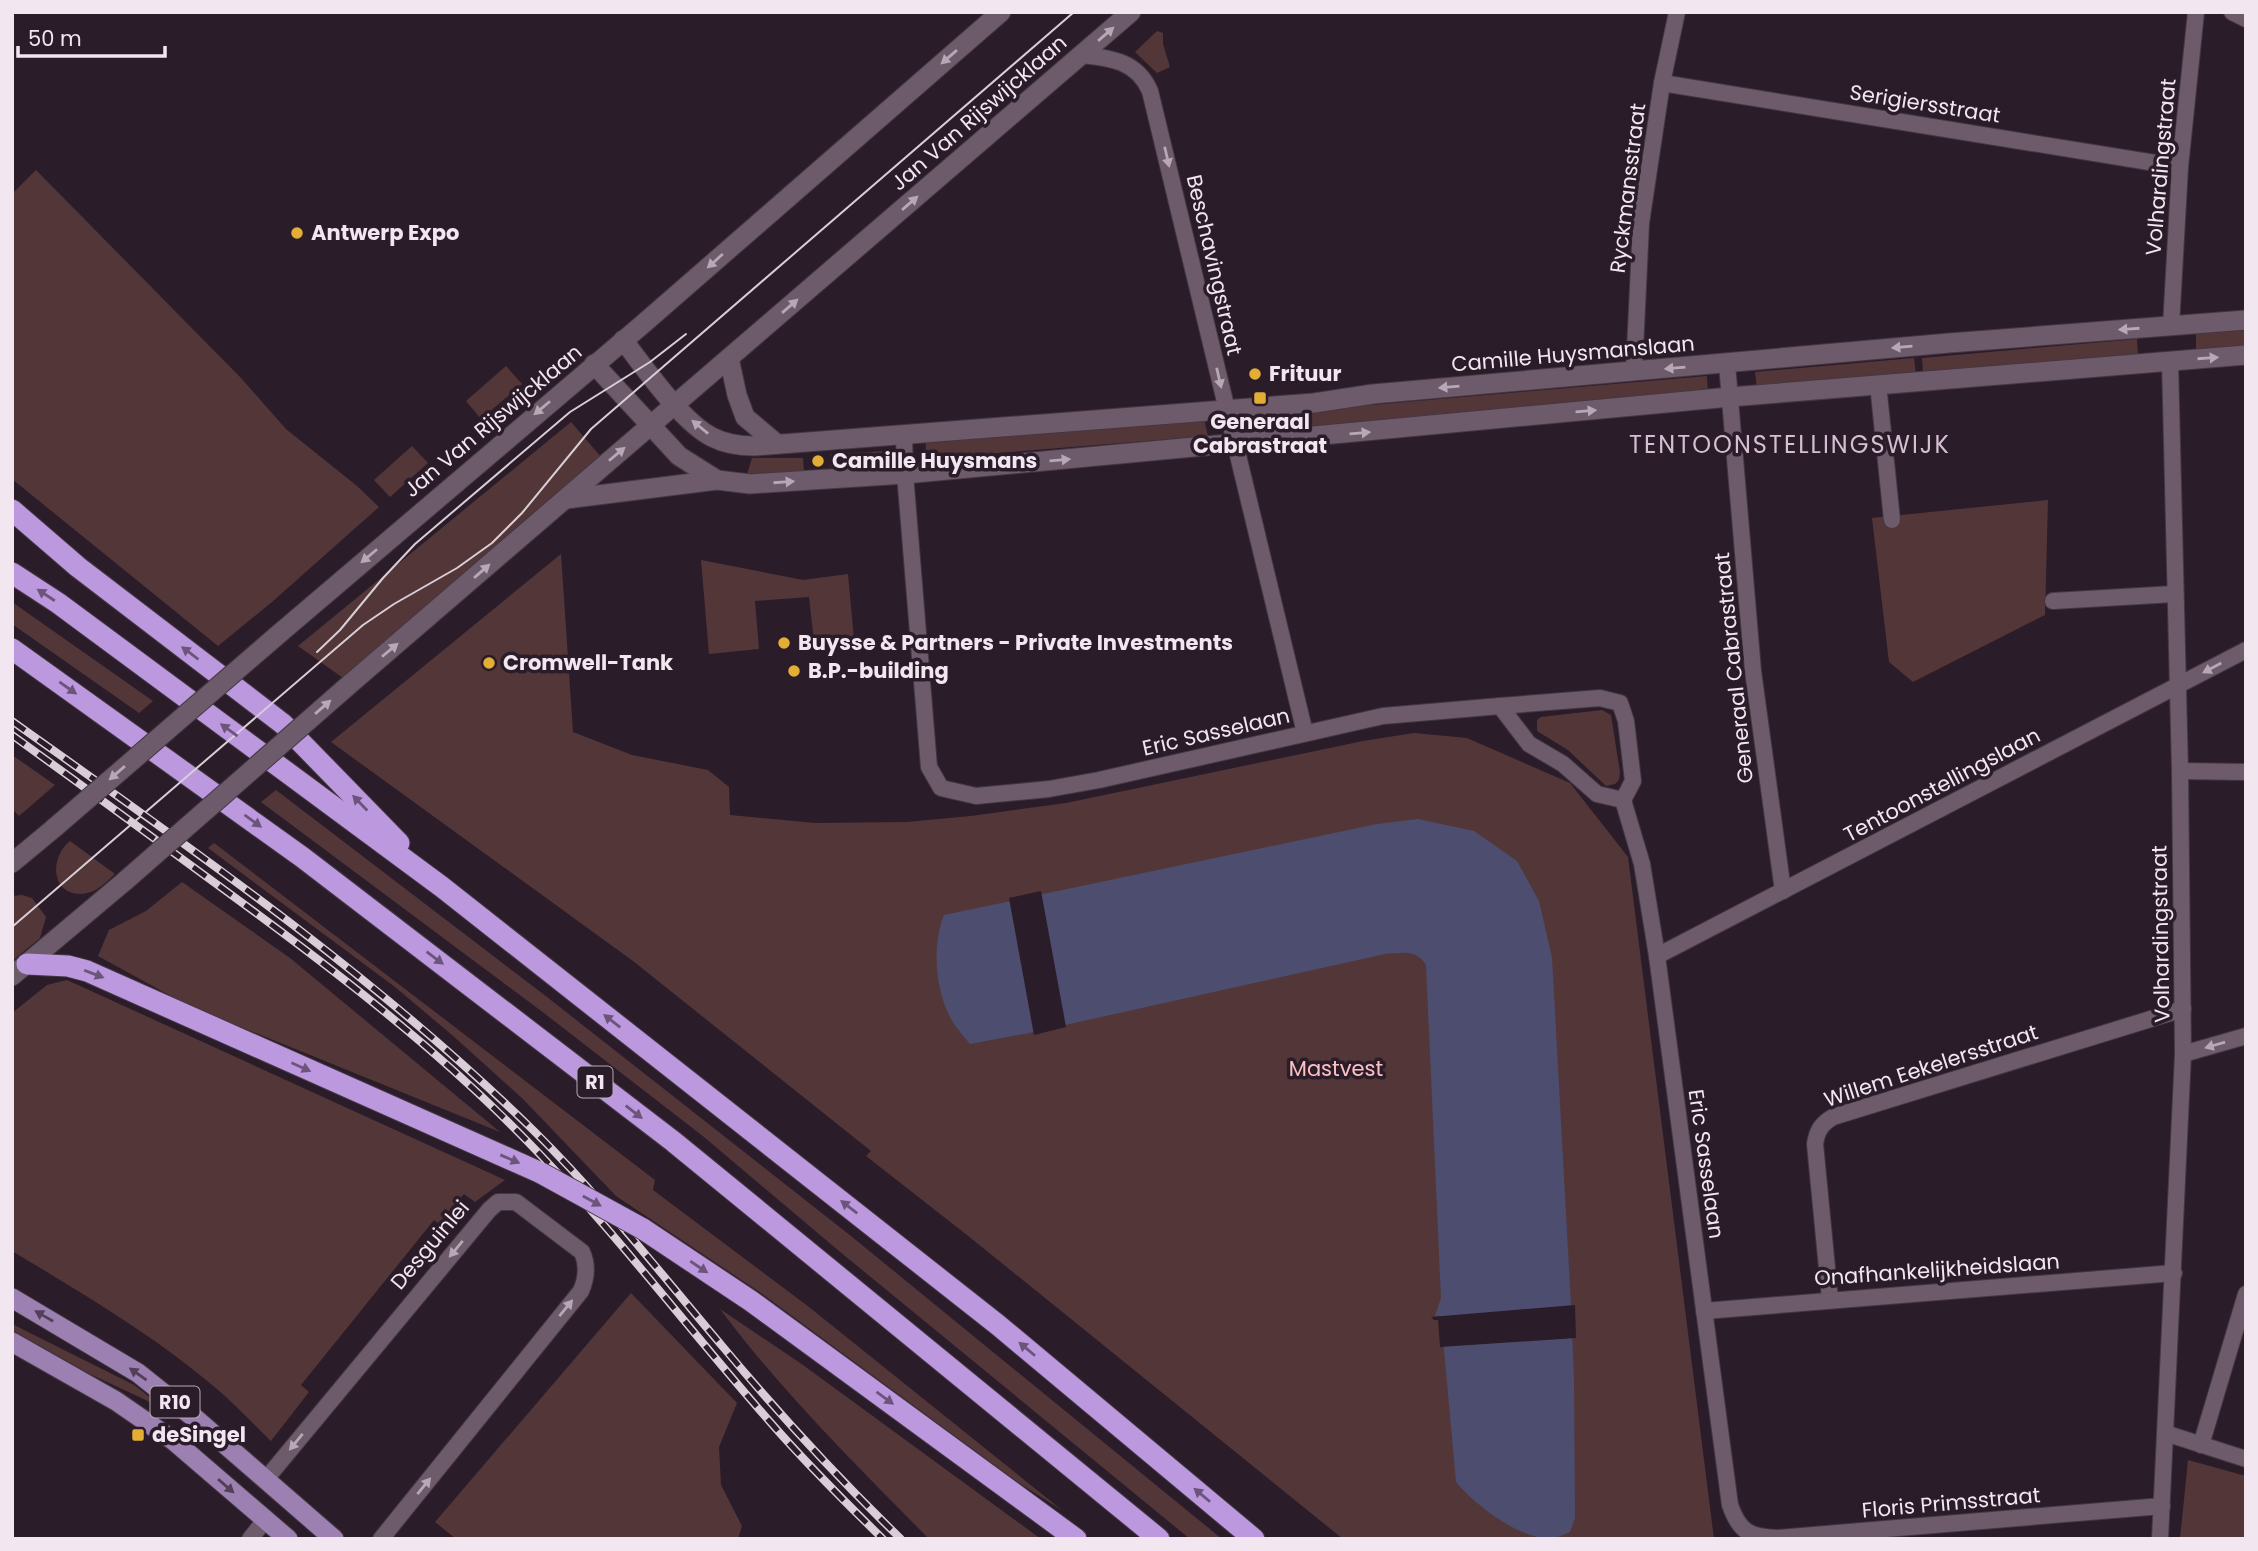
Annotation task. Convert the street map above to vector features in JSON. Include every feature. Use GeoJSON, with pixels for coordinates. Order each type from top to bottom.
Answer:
{"type":"FeatureCollection","features":[{"type":"Feature","properties":{"kind":"highway"},"geometry":{"type":"LineString","coordinates":[[12,510],[78,567],[283,724],[442,887]]}},
{"type":"Feature","properties":{"kind":"highway"},"geometry":{"type":"LineString","coordinates":[[12,573],[69,611],[442,887],[987,1316],[1254,1539]]}},
{"type":"Feature","properties":{"kind":"highway","name":"R1"},"geometry":{"type":"LineString","coordinates":[[12,649],[302,857],[674,1142],[1159,1539]]}},
{"type":"Feature","properties":{"kind":"highway"},"geometry":{"type":"LineString","coordinates":[[20,970],[68,966],[87,971],[541,1172],[643,1229],[751,1301],[1076,1539]]}},
{"type":"Feature","properties":{"kind":"main road","name":"R10"},"geometry":{"type":"LineString","coordinates":[[12,1298],[138,1373],[197,1420],[334,1539]]}},
{"type":"Feature","properties":{"kind":"main road","name":"R10"},"geometry":{"type":"LineString","coordinates":[[12,1342],[116,1401],[174,1441],[288,1539]]}},
{"type":"Feature","properties":{"kind":"street","name":"Jan Van Rijswijcklaan"},"geometry":{"type":"LineString","coordinates":[[12,863],[1001,12]]}},
{"type":"Feature","properties":{"kind":"street","name":"Jan Van Rijswijcklaan"},"geometry":{"type":"LineString","coordinates":[[20,970],[1131,12]]}},
{"type":"Feature","properties":{"kind":"street","name":"Ryckmansstraat"},"geometry":{"type":"LineString","coordinates":[[1634,371],[1641,223],[1662,83],[1677,12]]}},
{"type":"Feature","properties":{"kind":"street","name":"Volhardingstraat"},"geometry":{"type":"LineString","coordinates":[[2171,326],[2180,167],[2196,12]]}},
{"type":"Feature","properties":{"kind":"street"},"geometry":{"type":"LineString","coordinates":[[2232,12],[2246,19]]}},
{"type":"Feature","properties":{"kind":"street","name":"Beschavingstraat"},"geometry":{"type":"LineString","coordinates":[[1082,55],[1121,61],[1139,73],[1150,91],[1305,733]]}},
{"type":"Feature","properties":{"kind":"street","name":"Serigiersstraat"},"geometry":{"type":"LineString","coordinates":[[1662,83],[2180,167]]}},
{"type":"Feature","properties":{"kind":"street","name":"Camille Huysmanslaan"},"geometry":{"type":"LineString","coordinates":[[622,340],[696,425],[713,437],[741,446],[1314,403],[1373,394],[2246,320]]}},
{"type":"Feature","properties":{"kind":"street"},"geometry":{"type":"LineString","coordinates":[[565,499],[717,480],[750,484],[905,474],[1730,397],[2246,355]]}},
{"type":"Feature","properties":{"kind":"street"},"geometry":{"type":"LineString","coordinates":[[729,358],[745,417],[777,444]]}},
{"type":"Feature","properties":{"kind":"street","name":"Volhardingstraat"},"geometry":{"type":"LineString","coordinates":[[2160,1539],[2183,1054],[2180,771],[2170,361]]}},
{"type":"Feature","properties":{"kind":"street","name":"Generaal Cabrastraat"},"geometry":{"type":"LineString","coordinates":[[1727,363],[1753,671],[1783,891]]}},
{"type":"Feature","properties":{"kind":"street"},"geometry":{"type":"LineString","coordinates":[[594,364],[680,456],[717,480]]}},
{"type":"Feature","properties":{"kind":"street"},"geometry":{"type":"LineString","coordinates":[[1878,384],[1892,520]]}},
{"type":"Feature","properties":{"kind":"street"},"geometry":{"type":"LineString","coordinates":[[904,435],[905,474]]}},
{"type":"Feature","properties":{"kind":"street","name":"Eric Sasselaan"},"geometry":{"type":"LineString","coordinates":[[905,474],[929,767],[941,788],[976,796],[1049,789],[1383,716],[1600,698],[1620,703],[1626,721],[1633,781],[1622,800],[1642,864],[1657,956],[1730,1505],[1736,1521],[1746,1532]]}},
{"type":"Feature","properties":{"kind":"street"},"geometry":{"type":"LineString","coordinates":[[2053,601],[2174,594]]}},
{"type":"Feature","properties":{"kind":"street","name":"Tentoonstellingslaan"},"geometry":{"type":"LineString","coordinates":[[1657,956],[2246,650]]}},
{"type":"Feature","properties":{"kind":"street"},"geometry":{"type":"LineString","coordinates":[[1500,706],[1529,744],[1563,764],[1597,794],[1622,800]]}},
{"type":"Feature","properties":{"kind":"street"},"geometry":{"type":"LineString","coordinates":[[2180,771],[2246,772]]}},
{"type":"Feature","properties":{"kind":"street","name":"Willem Eekelersstraat"},"geometry":{"type":"LineString","coordinates":[[1830,1299],[1815,1144],[1817,1132],[1823,1123],[1833,1116],[2183,1009]]}},
{"type":"Feature","properties":{"kind":"street"},"geometry":{"type":"LineString","coordinates":[[2183,1054],[2246,1036]]}},
{"type":"Feature","properties":{"kind":"street","name":"Desguinlei"},"geometry":{"type":"LineString","coordinates":[[266,1479],[489,1210],[498,1202],[516,1202],[582,1252],[586,1261],[585,1282],[581,1291],[381,1539]]}},
{"type":"Feature","properties":{"kind":"street","name":"Onafhankelijkheidslaan"},"geometry":{"type":"LineString","coordinates":[[1704,1311],[2174,1273]]}},
{"type":"Feature","properties":{"kind":"street"},"geometry":{"type":"LineString","coordinates":[[2201,1445],[2246,1294]]}},
{"type":"Feature","properties":{"kind":"street"},"geometry":{"type":"LineString","coordinates":[[2165,1433],[2246,1459]]}},
{"type":"Feature","properties":{"kind":"street","name":"Floris Primsstraat"},"geometry":{"type":"LineString","coordinates":[[1746,1532],[1760,1538],[1777,1538],[2161,1506]]}},
{"type":"Feature","properties":{"kind":"street"},"geometry":{"type":"LineString","coordinates":[[250,1539],[265,1520]]}},
{"type":"Feature","properties":{"kind":"green space"},"geometry":{"type":"Polygon","coordinates":[[[1157,31],[1163,33],[1163,44],[1170,67],[1157,73],[1135,52],[1157,31]]]}},
{"type":"Feature","properties":{"kind":"green space"},"geometry":{"type":"Polygon","coordinates":[[[36,170],[241,378],[286,429],[379,507],[218,646],[12,479],[12,194],[36,170]]]}},
{"type":"Feature","properties":{"kind":"green space"},"geometry":{"type":"Polygon","coordinates":[[[2246,330],[2246,347],[2196,351],[2196,334],[2246,330]]]}},
{"type":"Feature","properties":{"kind":"green space"},"geometry":{"type":"Polygon","coordinates":[[[2137,339],[2138,356],[1923,374],[1922,358],[2137,339]]]}},
{"type":"Feature","properties":{"kind":"green space"},"geometry":{"type":"Polygon","coordinates":[[[1914,358],[1916,375],[1757,389],[1755,372],[1914,358]]]}},
{"type":"Feature","properties":{"kind":"green space"},"geometry":{"type":"Polygon","coordinates":[[[506,366],[522,384],[481,419],[466,401],[506,366]]]}},
{"type":"Feature","properties":{"kind":"green space"},"geometry":{"type":"Polygon","coordinates":[[[1707,376],[1708,393],[1268,431],[1266,414],[1707,376]]]}},
{"type":"Feature","properties":{"kind":"green space"},"geometry":{"type":"Polygon","coordinates":[[[1204,419],[1208,436],[925,459],[926,443],[1204,419]]]}},
{"type":"Feature","properties":{"kind":"green space"},"geometry":{"type":"Polygon","coordinates":[[[571,422],[601,457],[343,678],[298,646],[571,422]]]}},
{"type":"Feature","properties":{"kind":"green space"},"geometry":{"type":"Polygon","coordinates":[[[412,446],[428,463],[390,497],[374,480],[412,446]]]}},
{"type":"Feature","properties":{"kind":"green space"},"geometry":{"type":"Polygon","coordinates":[[[886,451],[887,463],[830,467],[830,454],[886,451]]]}},
{"type":"Feature","properties":{"kind":"green space"},"geometry":{"type":"Polygon","coordinates":[[[752,458],[803,458],[804,472],[747,474],[752,458]]]}},
{"type":"Feature","properties":{"kind":"green space"},"geometry":{"type":"Polygon","coordinates":[[[2048,500],[2045,615],[1913,682],[1889,662],[1872,518],[2048,500]]]}},
{"type":"Feature","properties":{"kind":"green space","name":"Mastvest"},"geometry":{"type":"Polygon","coordinates":[[[561,554],[573,732],[632,755],[708,770],[729,787],[730,815],[815,823],[907,822],[971,816],[1066,803],[1363,741],[1414,733],[1467,738],[1570,783],[1628,857],[1714,1539],[1343,1539],[866,1156],[871,1151],[633,961],[331,742],[561,554]]]}},
{"type":"Feature","properties":{"kind":"green space"},"geometry":{"type":"Polygon","coordinates":[[[701,560],[803,580],[848,574],[854,639],[814,642],[809,597],[755,601],[759,649],[709,654],[701,560]]]}},
{"type":"Feature","properties":{"kind":"green space"},"geometry":{"type":"Polygon","coordinates":[[[12,602],[153,701],[139,713],[12,624],[12,602]]]}},
{"type":"Feature","properties":{"kind":"green space"},"geometry":{"type":"Polygon","coordinates":[[[1602,710],[1611,715],[1620,772],[1619,780],[1615,784],[1606,786],[1568,750],[1537,731],[1537,720],[1541,717],[1602,710]]]}},
{"type":"Feature","properties":{"kind":"green space"},"geometry":{"type":"Polygon","coordinates":[[[12,755],[55,785],[19,816],[12,809],[12,755]]]}},
{"type":"Feature","properties":{"kind":"green space"},"geometry":{"type":"Polygon","coordinates":[[[276,790],[547,997],[851,1236],[1222,1539],[1190,1539],[704,1137],[540,1010],[261,802],[276,790]]]}},
{"type":"Feature","properties":{"kind":"green space"},"geometry":{"type":"Polygon","coordinates":[[[70,841],[115,874],[91,892],[76,894],[67,891],[57,877],[56,868],[62,849],[70,841]]]}},
{"type":"Feature","properties":{"kind":"green space"},"geometry":{"type":"Polygon","coordinates":[[[214,843],[655,1180],[653,1190],[809,1307],[1063,1511],[1016,1481],[761,1293],[616,1196],[522,1098],[452,1035],[395,987],[208,848],[214,843]]]}},
{"type":"Feature","properties":{"kind":"green space"},"geometry":{"type":"Polygon","coordinates":[[[182,882],[290,958],[500,1132],[189,1006],[98,956],[109,930],[146,911],[182,882]]]}},
{"type":"Feature","properties":{"kind":"green space"},"geometry":{"type":"Polygon","coordinates":[[[12,896],[32,898],[46,917],[40,938],[12,961],[12,896]]]}},
{"type":"Feature","properties":{"kind":"green space"},"geometry":{"type":"Polygon","coordinates":[[[67,980],[505,1180],[475,1202],[464,1194],[439,1224],[434,1220],[301,1385],[309,1392],[271,1441],[224,1395],[169,1351],[118,1316],[12,1251],[12,1013],[47,985],[67,980]]]}},
{"type":"Feature","properties":{"kind":"green space"},"geometry":{"type":"Polygon","coordinates":[[[631,1293],[737,1403],[719,1447],[721,1485],[742,1526],[738,1539],[456,1539],[435,1522],[631,1293]]]}},
{"type":"Feature","properties":{"kind":"green space"},"geometry":{"type":"Polygon","coordinates":[[[720,1309],[803,1365],[1041,1539],[929,1539],[794,1399],[720,1309]]]}},
{"type":"Feature","properties":{"kind":"green space"},"geometry":{"type":"Polygon","coordinates":[[[12,1324],[134,1385],[165,1409],[90,1374],[12,1330],[12,1324]]]}},
{"type":"Feature","properties":{"kind":"green space"},"geometry":{"type":"Polygon","coordinates":[[[2188,1460],[2246,1476],[2246,1539],[2180,1539],[2188,1460]]]}},
{"type":"Feature","properties":{"kind":"water"},"geometry":{"type":"Polygon","coordinates":[[[1418,819],[1474,831],[1517,861],[1539,901],[1552,958],[1571,1305],[1575,1518],[1570,1532],[1555,1537],[1537,1537],[1511,1527],[1485,1510],[1456,1482],[1441,1316],[1435,1316],[1441,1298],[1426,965],[1418,956],[1408,953],[1385,954],[970,1044],[950,1017],[938,980],[938,940],[944,915],[1377,824],[1418,819]]]}},
{"type":"Feature","properties":{"kind":"pier"},"geometry":{"type":"Polygon","coordinates":[[[1041,891],[1066,1027],[1034,1035],[1009,898],[1041,891]]]}},
{"type":"Feature","properties":{"kind":"pier"},"geometry":{"type":"Polygon","coordinates":[[[1575,1305],[1576,1338],[1440,1347],[1438,1320],[1431,1317],[1575,1305]]]}},
{"type":"Feature","properties":{"kind":"tram line"},"geometry":{"type":"LineString","coordinates":[[12,927],[363,625],[457,568],[492,543],[522,513],[591,429],[1074,12]]}},
{"type":"Feature","properties":{"kind":"tram line"},"geometry":{"type":"LineString","coordinates":[[317,652],[340,630],[415,544],[570,412],[650,362],[686,334]]}},
{"type":"Feature","properties":{"kind":"railway"},"geometry":{"type":"LineString","coordinates":[[12,721],[281,916],[347,967],[474,1074],[584,1183],[787,1421],[901,1539]]}},
{"type":"Feature","properties":{"kind":"railway"},"geometry":{"type":"LineString","coordinates":[[12,735],[378,1006],[492,1106],[560,1176],[798,1453],[883,1539]]}},
{"type":"Feature","properties":{"kind":"place","name":"Antwerp Expo"},"geometry":{"type":"Point","coordinates":[297,233]}},
{"type":"Feature","properties":{"kind":"place","name":"Frituur"},"geometry":{"type":"Point","coordinates":[1255,374]}},
{"type":"Feature","properties":{"kind":"place","name":"Generaal Cabrastraat"},"geometry":{"type":"Point","coordinates":[1260,398]}},
{"type":"Feature","properties":{"kind":"place","name":"Camille Huysmans"},"geometry":{"type":"Point","coordinates":[818,461]}},
{"type":"Feature","properties":{"kind":"place","name":"Buysse & Partners - Private Investments"},"geometry":{"type":"Point","coordinates":[784,643]}},
{"type":"Feature","properties":{"kind":"place","name":"Cromwell-Tank"},"geometry":{"type":"Point","coordinates":[489,663]}},
{"type":"Feature","properties":{"kind":"place","name":"B.P.-building"},"geometry":{"type":"Point","coordinates":[794,671]}},
{"type":"Feature","properties":{"kind":"place","name":"deSingel"},"geometry":{"type":"Point","coordinates":[138,1435]}},
{"type":"Feature","properties":{"kind":"district","name":"TENTOONSTELLINGSWIJK"},"geometry":{"type":"Point","coordinates":[1790,445]}}]}
